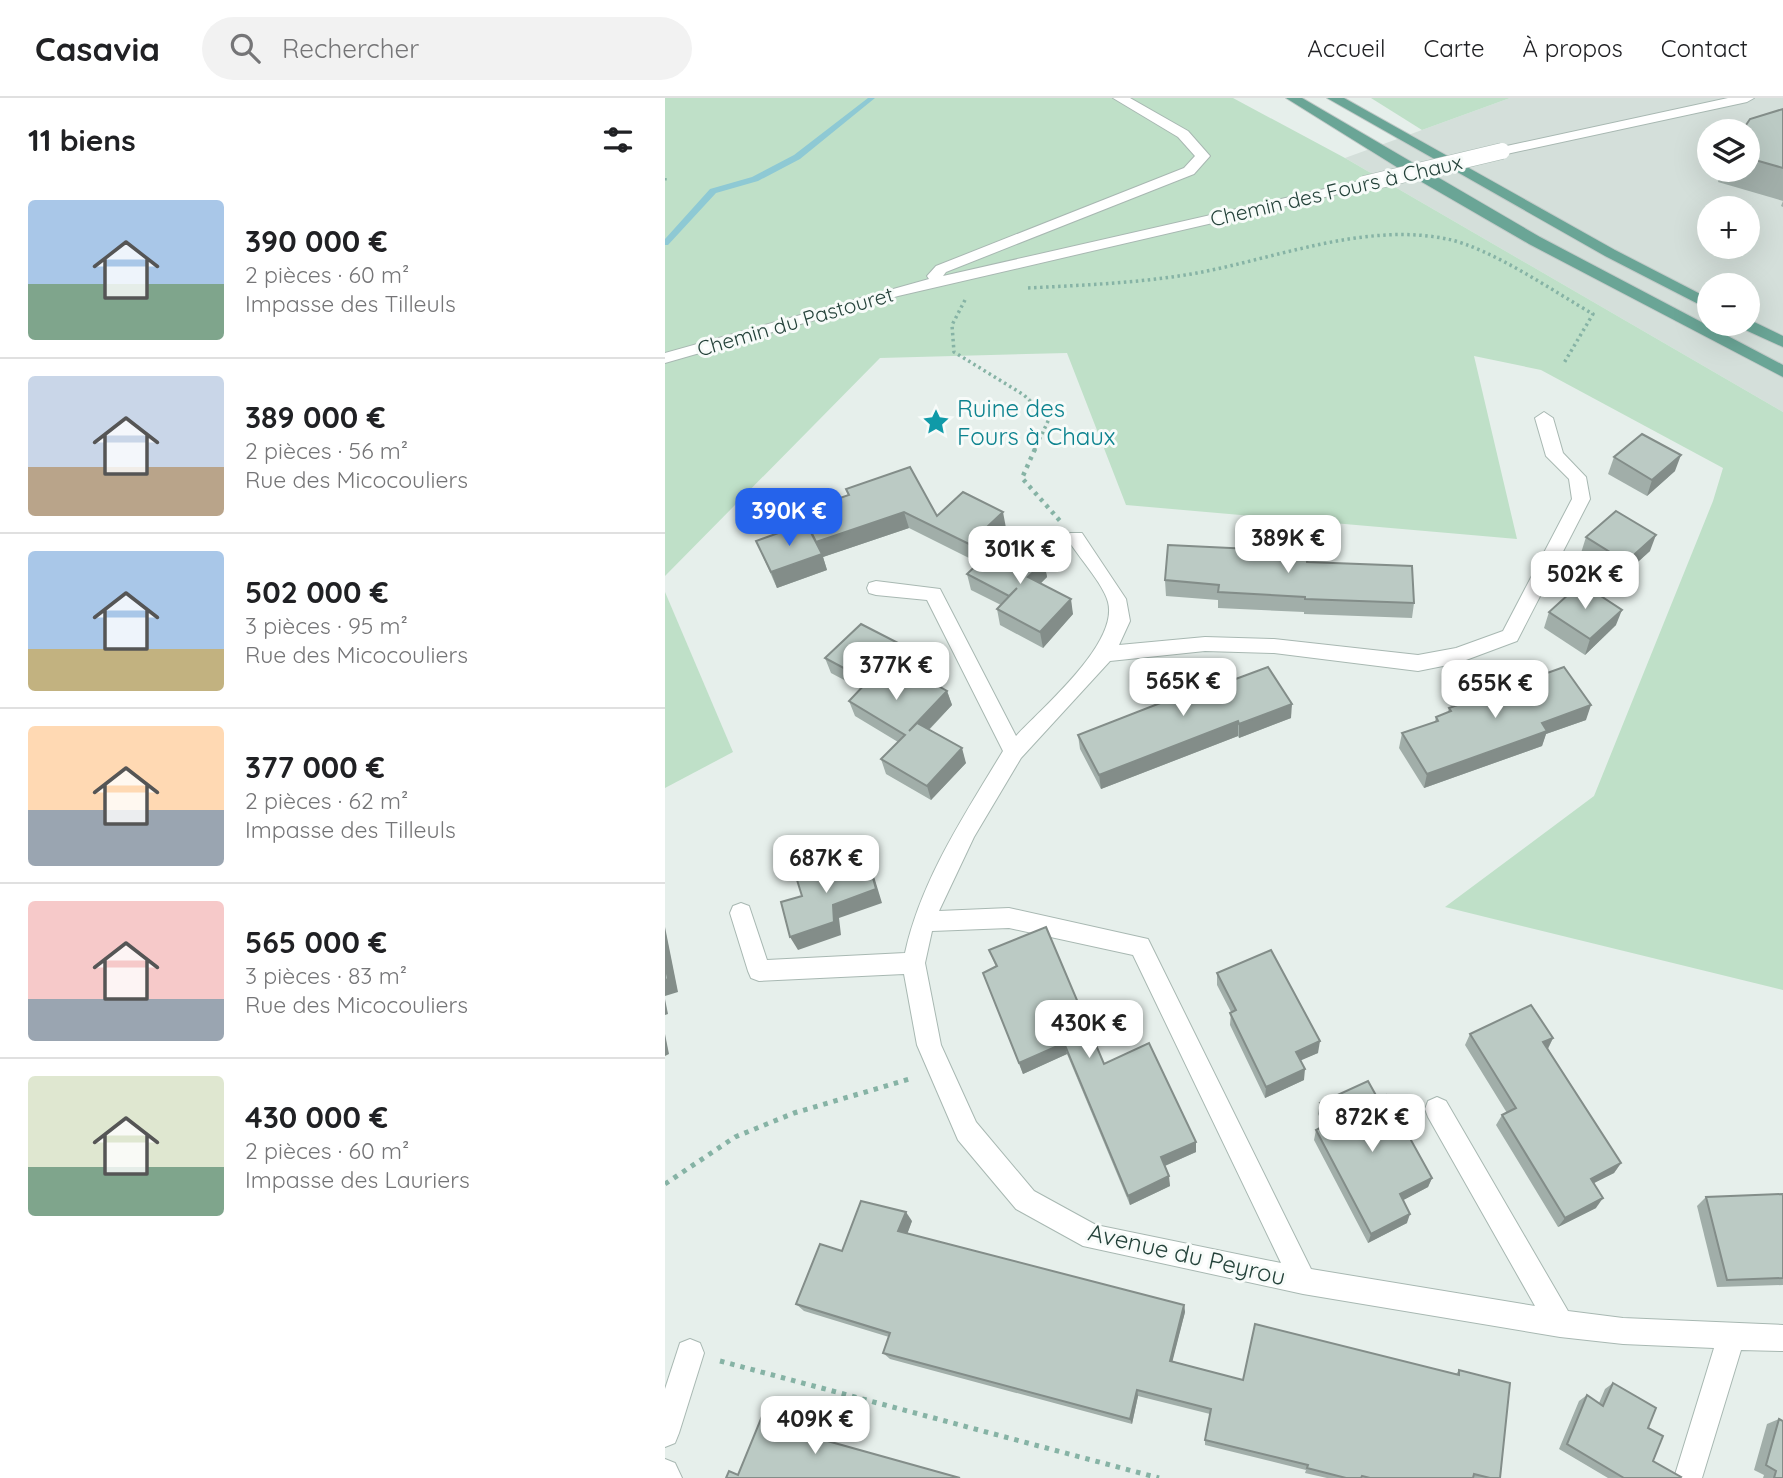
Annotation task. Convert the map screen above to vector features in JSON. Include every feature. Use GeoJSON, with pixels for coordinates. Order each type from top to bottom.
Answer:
{"type":"FeatureCollection","features":[{"type":"Feature","properties":{"kind":"main road"},"geometry":{"type":"LineString","coordinates":[[1293,98],[1479,209],[1644,301],[1783,372]]}},
{"type":"Feature","properties":{"kind":"main road"},"geometry":{"type":"LineString","coordinates":[[1334,98],[1610,253],[1697,297]]}},
{"type":"Feature","properties":{"kind":"main road"},"geometry":{"type":"LineString","coordinates":[[1760,330],[1783,342]]}},
{"type":"Feature","properties":{"kind":"street"},"geometry":{"type":"LineString","coordinates":[[926,285],[941,269],[1189,171],[1203,156],[1184,135],[1120,98]]}},
{"type":"Feature","properties":{"kind":"street","name":"Chemin des Fours à Chaux"},"geometry":{"type":"LineString","coordinates":[[926,285],[1502,151],[1747,98]]}},
{"type":"Feature","properties":{"kind":"street","name":"Chemin du Pastouret"},"geometry":{"type":"LineString","coordinates":[[665,358],[926,285]]}},
{"type":"Feature","properties":{"kind":"street"},"geometry":{"type":"LineString","coordinates":[[1105,654],[1205,644],[1274,646],[1418,663],[1458,655],[1510,636],[1581,499],[1577,477],[1555,456],[1544,418]]}},
{"type":"Feature","properties":{"kind":"street","name":"Avenue du Peyrou"},"geometry":{"type":"LineString","coordinates":[[1076,538],[1117,599],[1119,621],[1105,654],[1014,752],[966,831],[923,920],[914,963],[929,1045],[967,1131],[1025,1200],[1092,1237],[1303,1281],[1560,1324],[1731,1338],[1783,1338]]}},
{"type":"Feature","properties":{"kind":"street"},"geometry":{"type":"LineString","coordinates":[[876,588],[933,594],[1014,752]]}},
{"type":"Feature","properties":{"kind":"street"},"geometry":{"type":"LineString","coordinates":[[741,913],[759,971],[914,963]]}},
{"type":"Feature","properties":{"kind":"street"},"geometry":{"type":"LineString","coordinates":[[923,920],[1009,918],[1140,947],[1303,1281]]}},
{"type":"Feature","properties":{"kind":"street"},"geometry":{"type":"LineString","coordinates":[[1437,1109],[1560,1324]]}},
{"type":"Feature","properties":{"kind":"street"},"geometry":{"type":"LineString","coordinates":[[1688,1478],[1731,1338]]}},
{"type":"Feature","properties":{"kind":"street"},"geometry":{"type":"LineString","coordinates":[[665,1433],[690,1353]]}},
{"type":"Feature","properties":{"kind":"street"},"geometry":{"type":"LineString","coordinates":[[665,1473],[668,1478]]}},
{"type":"Feature","properties":{"kind":"path"},"geometry":{"type":"LineString","coordinates":[[1021,288],[1113,284],[1196,273],[1364,237],[1405,233],[1448,239],[1475,247],[1593,314],[1564,363]]}},
{"type":"Feature","properties":{"kind":"path"},"geometry":{"type":"LineString","coordinates":[[982,272],[952,325],[954,352],[1024,395],[1049,419],[1022,478],[1076,538]]}},
{"type":"Feature","properties":{"kind":"path"},"geometry":{"type":"LineString","coordinates":[[665,1184],[735,1137],[794,1113],[940,1071]]}},
{"type":"Feature","properties":{"kind":"path"},"geometry":{"type":"LineString","coordinates":[[690,1353],[1142,1476],[1159,1478]]}},
{"type":"Feature","properties":{"kind":"shaded area"},"geometry":{"type":"Polygon","coordinates":[[[1510,98],[1783,98],[1783,412],[1345,158],[1510,98]]]}},
{"type":"Feature","properties":{"kind":"green space"},"geometry":{"type":"Polygon","coordinates":[[[665,98],[1233,98],[1345,158],[1783,412],[1783,990],[1445,907],[1594,796],[1713,501],[1723,468],[1541,370],[1474,356],[1517,539],[1126,505],[1067,353],[880,358],[665,576],[665,98]]]}},
{"type":"Feature","properties":{"kind":"green space"},"geometry":{"type":"Polygon","coordinates":[[[1371,98],[1510,98],[1422,130],[1371,98]]]}},
{"type":"Feature","properties":{"kind":"green space"},"geometry":{"type":"Polygon","coordinates":[[[665,592],[733,752],[665,788],[665,592]]]}},
{"type":"Feature","properties":{"kind":"building"},"geometry":{"type":"Polygon","coordinates":[[[1783,109],[1783,168],[1760,161],[1760,119],[1750,119],[1783,109]]]}},
{"type":"Feature","properties":{"kind":"building"},"geometry":{"type":"Polygon","coordinates":[[[1642,434],[1681,455],[1652,480],[1614,457],[1642,434]]]}},
{"type":"Feature","properties":{"kind":"building"},"geometry":{"type":"Polygon","coordinates":[[[910,467],[937,516],[963,492],[1003,512],[969,544],[904,512],[816,542],[801,511],[849,495],[846,489],[910,467]]]}},
{"type":"Feature","properties":{"kind":"building"},"geometry":{"type":"Polygon","coordinates":[[[1616,511],[1656,535],[1626,562],[1586,537],[1616,511]]]}},
{"type":"Feature","properties":{"kind":"building"},"geometry":{"type":"Polygon","coordinates":[[[806,523],[822,554],[771,572],[756,541],[806,523]]]}},
{"type":"Feature","properties":{"kind":"building"},"geometry":{"type":"Polygon","coordinates":[[[1003,540],[1044,562],[1028,577],[1071,599],[1040,632],[997,609],[1017,588],[1009,596],[967,574],[1003,540]]]}},
{"type":"Feature","properties":{"kind":"building"},"geometry":{"type":"Polygon","coordinates":[[[1168,545],[1290,551],[1290,554],[1307,555],[1307,562],[1412,566],[1414,603],[1305,599],[1218,592],[1219,585],[1165,580],[1168,545]]]}},
{"type":"Feature","properties":{"kind":"building"},"geometry":{"type":"Polygon","coordinates":[[[1581,583],[1622,610],[1590,639],[1549,612],[1581,583]]]}},
{"type":"Feature","properties":{"kind":"building"},"geometry":{"type":"Polygon","coordinates":[[[861,624],[904,646],[891,659],[947,691],[909,731],[917,723],[962,748],[927,786],[881,759],[905,735],[849,701],[868,681],[825,658],[861,624]]]}},
{"type":"Feature","properties":{"kind":"building"},"geometry":{"type":"Polygon","coordinates":[[[1268,667],[1292,704],[1239,724],[1238,721],[1099,775],[1078,735],[1163,702],[1158,694],[1210,675],[1215,683],[1231,677],[1233,680],[1268,667]]]}},
{"type":"Feature","properties":{"kind":"building"},"geometry":{"type":"Polygon","coordinates":[[[1564,667],[1591,705],[1542,723],[1547,731],[1427,774],[1402,733],[1438,721],[1436,717],[1451,711],[1449,708],[1564,667]]]}},
{"type":"Feature","properties":{"kind":"building"},"geometry":{"type":"Polygon","coordinates":[[[867,856],[876,889],[833,905],[834,922],[790,937],[781,902],[802,896],[797,880],[867,856]]]}},
{"type":"Feature","properties":{"kind":"building"},"geometry":{"type":"Polygon","coordinates":[[[1046,927],[1104,1064],[1149,1043],[1196,1142],[1161,1157],[1169,1176],[1128,1196],[1064,1043],[1019,1063],[983,973],[997,966],[989,950],[1046,927]]]}},
{"type":"Feature","properties":{"kind":"building"},"geometry":{"type":"Polygon","coordinates":[[[1271,950],[1320,1041],[1296,1052],[1305,1069],[1266,1087],[1230,1013],[1236,1010],[1217,973],[1271,950]]]}},
{"type":"Feature","properties":{"kind":"building"},"geometry":{"type":"Polygon","coordinates":[[[1531,1005],[1553,1038],[1543,1042],[1621,1163],[1591,1179],[1603,1198],[1565,1218],[1502,1115],[1516,1108],[1470,1034],[1531,1005]]]}},
{"type":"Feature","properties":{"kind":"building"},"geometry":{"type":"Polygon","coordinates":[[[1368,1081],[1378,1099],[1386,1095],[1432,1178],[1400,1194],[1410,1214],[1371,1234],[1316,1130],[1330,1123],[1320,1103],[1368,1081]]]}},
{"type":"Feature","properties":{"kind":"building"},"geometry":{"type":"Polygon","coordinates":[[[1783,1194],[1783,1278],[1727,1280],[1706,1197],[1783,1194]]]}},
{"type":"Feature","properties":{"kind":"building"},"geometry":{"type":"Polygon","coordinates":[[[861,1201],[906,1212],[898,1231],[1184,1305],[1170,1361],[1243,1380],[1255,1324],[1459,1375],[1459,1370],[1510,1383],[1500,1478],[1474,1474],[1473,1478],[1346,1478],[1307,1468],[1308,1465],[1205,1440],[1211,1409],[1137,1390],[1130,1419],[883,1353],[890,1333],[796,1304],[820,1244],[842,1251],[861,1201]]]}},
{"type":"Feature","properties":{"kind":"building"},"geometry":{"type":"Polygon","coordinates":[[[1613,1383],[1656,1408],[1648,1428],[1663,1436],[1653,1461],[1680,1478],[1624,1478],[1567,1444],[1587,1395],[1603,1406],[1613,1383]]]}},
{"type":"Feature","properties":{"kind":"building"},"geometry":{"type":"Polygon","coordinates":[[[765,1409],[811,1423],[806,1435],[960,1478],[726,1478],[729,1471],[738,1475],[765,1409]]]}},
{"type":"Feature","properties":{"kind":"building"},"geometry":{"type":"Polygon","coordinates":[[[1779,1419],[1783,1421],[1783,1478],[1774,1478],[1776,1471],[1766,1465],[1779,1419]]]}},
{"type":"Feature","properties":{"kind":"waterway"},"geometry":{"type":"LineString","coordinates":[[665,243],[713,191],[755,179],[797,157],[872,98]]}},
{"type":"Feature","properties":{"kind":"place","name":"Ruine des Fours à Chaux"},"geometry":{"type":"Point","coordinates":[936,422]}}]}
